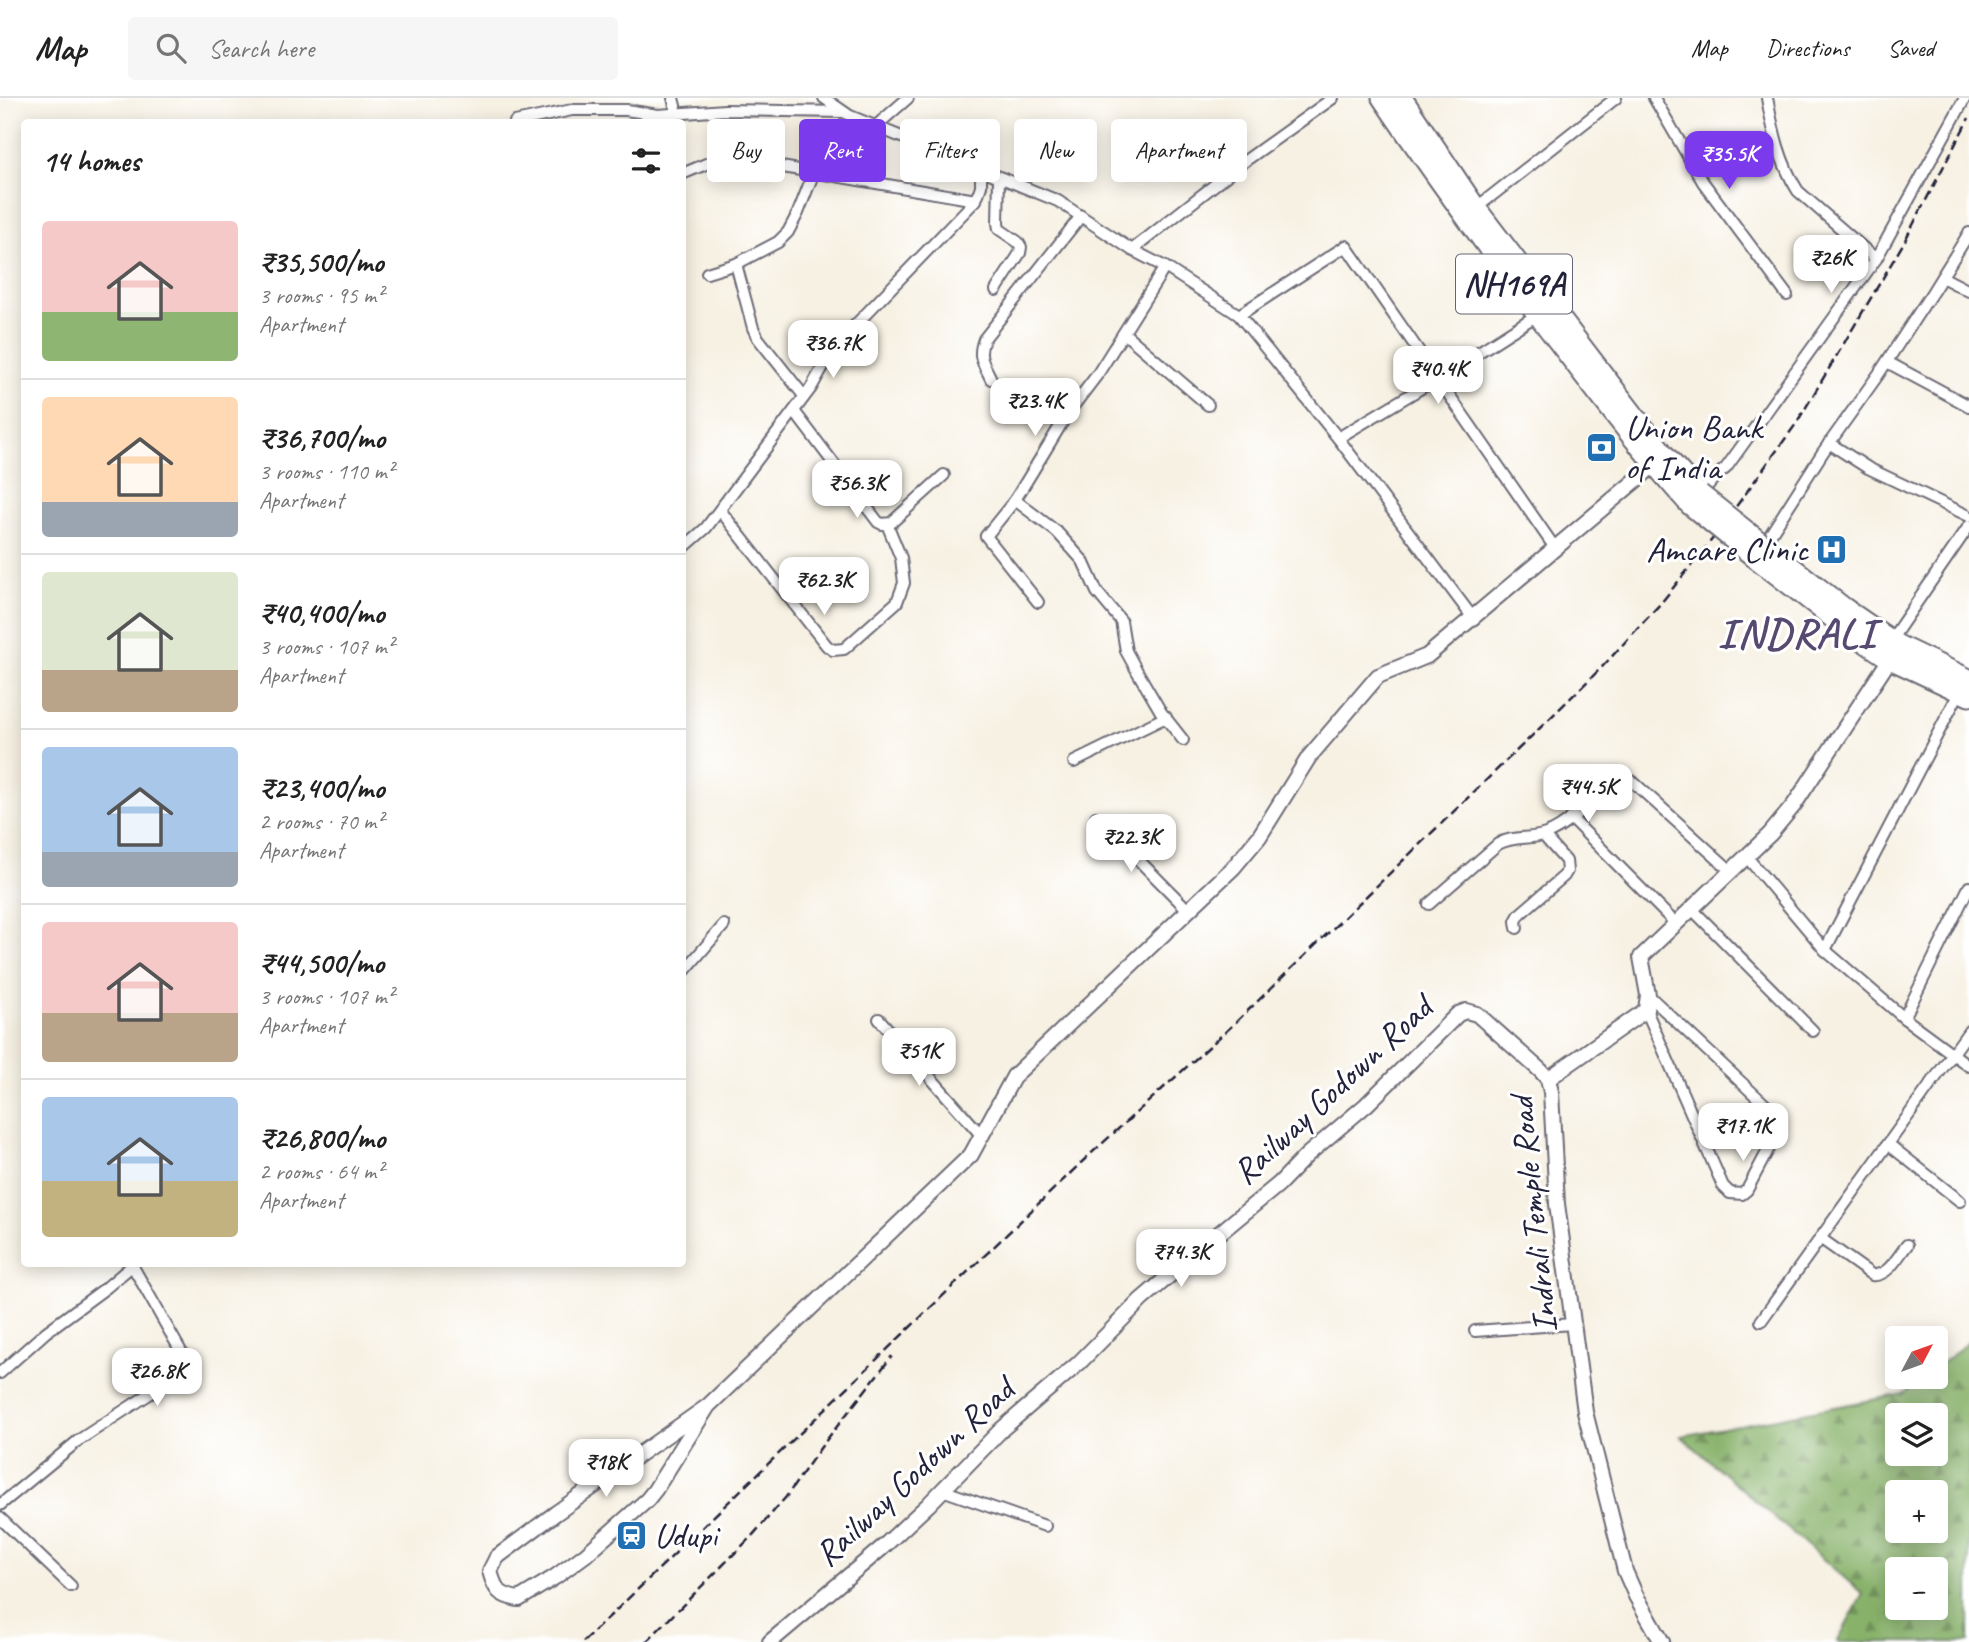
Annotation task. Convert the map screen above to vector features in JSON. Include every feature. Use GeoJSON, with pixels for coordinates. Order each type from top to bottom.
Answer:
{"type":"FeatureCollection","features":[{"type":"Feature","properties":{"kind":"highway","name":"NH169A"},"geometry":{"type":"LineString","coordinates":[[1381,98],[1537,315],[1654,465],[1759,551],[1843,607],[1891,649],[1939,666],[1965,689]]}},
{"type":"Feature","properties":{"kind":"highway","name":"NH169A"},"geometry":{"type":"LineString","coordinates":[[1402,98],[1476,208],[1664,454],[1695,500]]}},
{"type":"Feature","properties":{"kind":"street"},"geometry":{"type":"LineString","coordinates":[[673,98],[677,114]]}},
{"type":"Feature","properties":{"kind":"street"},"geometry":{"type":"LineString","coordinates":[[824,98],[860,119]]}},
{"type":"Feature","properties":{"kind":"street"},"geometry":{"type":"LineString","coordinates":[[884,119],[908,98]]}},
{"type":"Feature","properties":{"kind":"street"},"geometry":{"type":"LineString","coordinates":[[1132,250],[1245,161],[1333,98]]}},
{"type":"Feature","properties":{"kind":"street"},"geometry":{"type":"LineString","coordinates":[[1476,208],[1616,98]]}},
{"type":"Feature","properties":{"kind":"street"},"geometry":{"type":"LineString","coordinates":[[1654,98],[1703,182],[1787,295]]}},
{"type":"Feature","properties":{"kind":"street"},"geometry":{"type":"LineString","coordinates":[[1766,98],[1774,135],[1791,180],[1798,191],[1876,259]]}},
{"type":"Feature","properties":{"kind":"street"},"geometry":{"type":"LineString","coordinates":[[1695,500],[1726,468],[1876,259],[1965,98]]}},
{"type":"Feature","properties":{"kind":"street"},"geometry":{"type":"LineString","coordinates":[[529,119],[572,110],[626,110],[659,115],[725,110],[844,112]]}},
{"type":"Feature","properties":{"kind":"street"},"geometry":{"type":"LineString","coordinates":[[686,172],[723,157],[799,170]]}},
{"type":"Feature","properties":{"kind":"street"},"geometry":{"type":"LineString","coordinates":[[1000,177],[1058,201],[1238,315],[1338,438],[1473,618]]}},
{"type":"Feature","properties":{"kind":"street"},"geometry":{"type":"LineString","coordinates":[[707,273],[736,264],[778,242],[788,232],[810,182]]}},
{"type":"Feature","properties":{"kind":"street"},"geometry":{"type":"LineString","coordinates":[[872,182],[976,200]]}},
{"type":"Feature","properties":{"kind":"street"},"geometry":{"type":"LineString","coordinates":[[686,546],[706,528],[794,411],[834,347],[976,200],[981,182]]}},
{"type":"Feature","properties":{"kind":"street"},"geometry":{"type":"LineString","coordinates":[[996,290],[1020,253],[1021,247],[999,229],[999,182]]}},
{"type":"Feature","properties":{"kind":"street"},"geometry":{"type":"LineString","coordinates":[[991,379],[980,357],[984,339],[1081,216]]}},
{"type":"Feature","properties":{"kind":"street"},"geometry":{"type":"LineString","coordinates":[[1759,551],[1829,443],[1887,362],[1969,233]]}},
{"type":"Feature","properties":{"kind":"street"},"geometry":{"type":"LineString","coordinates":[[1238,315],[1346,246],[1555,548]]}},
{"type":"Feature","properties":{"kind":"street"},"geometry":{"type":"LineString","coordinates":[[736,264],[758,338],[804,396]]}},
{"type":"Feature","properties":{"kind":"street"},"geometry":{"type":"LineString","coordinates":[[1038,602],[986,536],[1015,500],[1068,413],[1097,376],[1165,267]]}},
{"type":"Feature","properties":{"kind":"street"},"geometry":{"type":"LineString","coordinates":[[1942,277],[1969,291]]}},
{"type":"Feature","properties":{"kind":"street"},"geometry":{"type":"LineString","coordinates":[[1338,438],[1537,315]]}},
{"type":"Feature","properties":{"kind":"street"},"geometry":{"type":"LineString","coordinates":[[1124,333],[1208,405]]}},
{"type":"Feature","properties":{"kind":"street"},"geometry":{"type":"LineString","coordinates":[[1887,362],[1969,406]]}},
{"type":"Feature","properties":{"kind":"street"},"geometry":{"type":"LineString","coordinates":[[794,411],[878,522],[891,523],[944,475]]}},
{"type":"Feature","properties":{"kind":"street"},"geometry":{"type":"LineString","coordinates":[[1829,443],[1868,468],[1969,516]]}},
{"type":"Feature","properties":{"kind":"street"},"geometry":{"type":"LineString","coordinates":[[708,1406],[655,1490],[585,1555],[519,1600],[505,1597],[494,1586],[490,1571],[497,1557],[708,1406],[971,1155],[1014,1076],[1233,868],[1259,837],[1308,757],[1378,676],[1427,656],[1654,465]]}},
{"type":"Feature","properties":{"kind":"street"},"geometry":{"type":"LineString","coordinates":[[1015,500],[1057,532],[1083,561],[1097,592],[1121,621],[1126,651],[1137,671],[1183,740]]}},
{"type":"Feature","properties":{"kind":"street"},"geometry":{"type":"LineString","coordinates":[[720,510],[827,646],[833,650],[844,649],[897,602],[904,583],[903,571],[901,558],[887,524]]}},
{"type":"Feature","properties":{"kind":"street"},"geometry":{"type":"LineString","coordinates":[[1648,995],[1773,1112],[1776,1118],[1777,1133],[1747,1190],[1742,1194],[1730,1194],[1723,1186],[1646,1010],[1648,995],[1641,957],[1770,834],[1794,804],[1969,526]]}},
{"type":"Feature","properties":{"kind":"street"},"geometry":{"type":"LineString","coordinates":[[1825,950],[1965,689]]}},
{"type":"Feature","properties":{"kind":"street"},"geometry":{"type":"LineString","coordinates":[[1074,762],[1166,717]]}},
{"type":"Feature","properties":{"kind":"street"},"geometry":{"type":"LineString","coordinates":[[1429,904],[1506,840],[1549,833],[1571,818],[1613,778],[1625,777],[1731,871]]}},
{"type":"Feature","properties":{"kind":"street"},"geometry":{"type":"LineString","coordinates":[[1096,817],[1188,911]]}},
{"type":"Feature","properties":{"kind":"street"},"geometry":{"type":"LineString","coordinates":[[1571,818],[1675,923]]}},
{"type":"Feature","properties":{"kind":"street"},"geometry":{"type":"LineString","coordinates":[[1517,928],[1516,920],[1520,914],[1567,871],[1566,861],[1542,835]]}},
{"type":"Feature","properties":{"kind":"street"},"geometry":{"type":"LineString","coordinates":[[1746,856],[1825,950],[1905,1018],[1969,1066]]}},
{"type":"Feature","properties":{"kind":"street"},"geometry":{"type":"LineString","coordinates":[[1905,1018],[1969,887]]}},
{"type":"Feature","properties":{"kind":"street"},"geometry":{"type":"LineString","coordinates":[[1691,908],[1813,1031]]}},
{"type":"Feature","properties":{"kind":"street"},"geometry":{"type":"LineString","coordinates":[[686,969],[724,925]]}},
{"type":"Feature","properties":{"kind":"street","name":"Indrali Temple Road"},"geometry":{"type":"LineString","coordinates":[[1646,1010],[1548,1079],[1556,1204],[1585,1412],[1625,1571],[1662,1642]]}},
{"type":"Feature","properties":{"kind":"street","name":"Railway Godown Road"},"geometry":{"type":"LineString","coordinates":[[771,1642],[883,1547],[1002,1429],[1079,1363],[1141,1300],[1279,1184],[1307,1155],[1366,1105],[1458,1014],[1466,1011],[1477,1014],[1548,1079]]}},
{"type":"Feature","properties":{"kind":"street"},"geometry":{"type":"LineString","coordinates":[[879,1019],[982,1136]]}},
{"type":"Feature","properties":{"kind":"street"},"geometry":{"type":"LineString","coordinates":[[1761,1321],[1969,1031]]}},
{"type":"Feature","properties":{"kind":"street"},"geometry":{"type":"LineString","coordinates":[[1888,1144],[1961,1201]]}},
{"type":"Feature","properties":{"kind":"street"},"geometry":{"type":"LineString","coordinates":[[1820,1238],[1876,1276],[1884,1274],[1907,1245]]}},
{"type":"Feature","properties":{"kind":"street"},"geometry":{"type":"LineString","coordinates":[[0,1373],[46,1332],[130,1267]]}},
{"type":"Feature","properties":{"kind":"street"},"geometry":{"type":"LineString","coordinates":[[0,1505],[79,1440],[180,1374],[183,1355],[135,1267]]}},
{"type":"Feature","properties":{"kind":"street"},"geometry":{"type":"LineString","coordinates":[[1475,1331],[1573,1324]]}},
{"type":"Feature","properties":{"kind":"street"},"geometry":{"type":"LineString","coordinates":[[942,1490],[1045,1526]]}},
{"type":"Feature","properties":{"kind":"street"},"geometry":{"type":"LineString","coordinates":[[0,1518],[71,1586]]}},
{"type":"Feature","properties":{"kind":"green space"},"geometry":{"type":"Polygon","coordinates":[[[1969,1341],[1969,1642],[1837,1642],[1863,1594],[1681,1436],[1903,1394],[1908,1390],[1948,1390],[1948,1358],[1969,1341]]]}},
{"type":"Feature","properties":{"kind":"railway"},"geometry":{"type":"LineString","coordinates":[[583,1642],[1084,1160],[1233,1025],[1603,666],[1661,603],[1714,537],[1796,424],[1903,244],[1969,118]]}},
{"type":"Feature","properties":{"kind":"railway"},"geometry":{"type":"LineString","coordinates":[[646,1642],[752,1536],[786,1497],[892,1356]]}},
{"type":"Feature","properties":{"kind":"place","name":"Union Bank of India"},"geometry":{"type":"Point","coordinates":[1602,447]}},
{"type":"Feature","properties":{"kind":"place","name":"Amcare Clinic"},"geometry":{"type":"Point","coordinates":[1831,549]}},
{"type":"Feature","properties":{"kind":"place","name":"Udupi"},"geometry":{"type":"Point","coordinates":[631,1535]}},
{"type":"Feature","properties":{"kind":"district","name":"INDRALI"},"geometry":{"type":"Point","coordinates":[1797,633]}}]}
